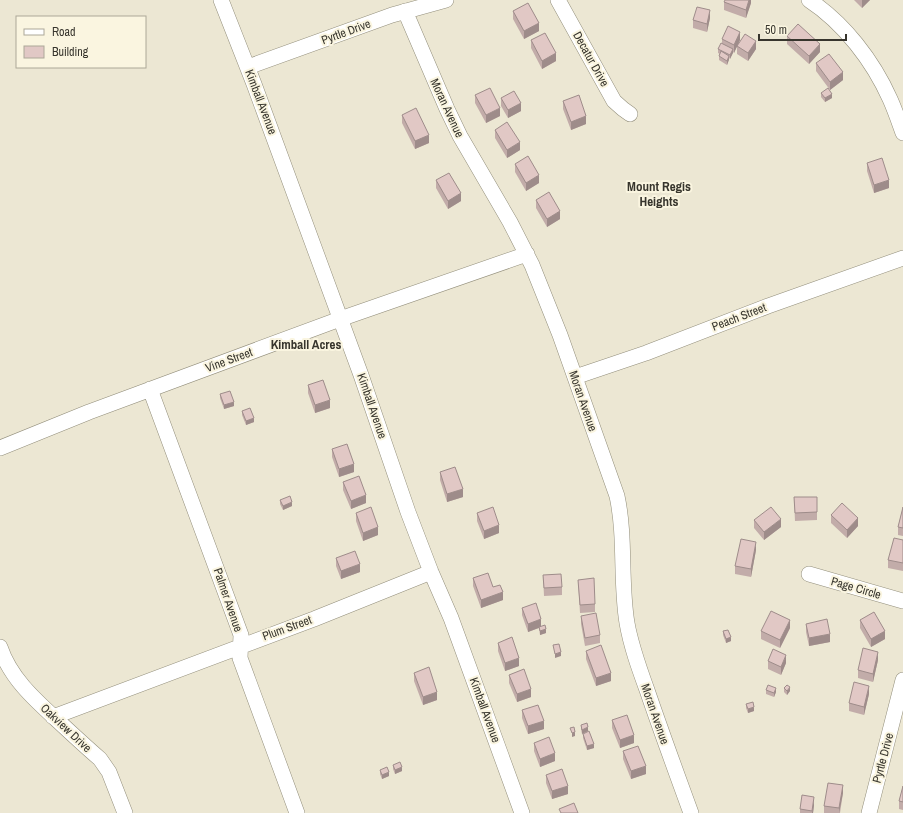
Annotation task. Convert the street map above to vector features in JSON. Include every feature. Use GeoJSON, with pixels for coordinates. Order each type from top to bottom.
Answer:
{"type":"FeatureCollection","features":[{"type":"Feature","properties":{"kind":"street","name":"Kimball Avenue"},"geometry":{"type":"LineString","coordinates":[[221,0],[248,67],[361,375],[408,512],[431,572],[451,618],[522,813]]}},
{"type":"Feature","properties":{"kind":"street","name":"Pyrtle Drive"},"geometry":{"type":"LineString","coordinates":[[248,67],[405,11],[446,0]]}},
{"type":"Feature","properties":{"kind":"street","name":"Decatur Drive"},"geometry":{"type":"LineString","coordinates":[[558,0],[614,100],[622,109],[630,114]]}},
{"type":"Feature","properties":{"kind":"street"},"geometry":{"type":"LineString","coordinates":[[809,0],[842,29],[865,56],[879,77],[891,100],[903,133]]}},
{"type":"Feature","properties":{"kind":"street","name":"Moran Avenue"},"geometry":{"type":"LineString","coordinates":[[405,11],[446,109],[527,254],[560,335],[575,377],[617,496],[621,515],[625,605],[627,623],[633,649],[660,729],[691,813]]}},
{"type":"Feature","properties":{"kind":"street","name":"Vine Street"},"geometry":{"type":"LineString","coordinates":[[0,448],[150,389],[340,319],[527,254]]}},
{"type":"Feature","properties":{"kind":"street","name":"Peach Street"},"geometry":{"type":"LineString","coordinates":[[575,377],[646,353],[768,306],[903,258]]}},
{"type":"Feature","properties":{"kind":"street","name":"Palmer Avenue"},"geometry":{"type":"LineString","coordinates":[[150,389],[241,635],[240,658],[297,813]]}},
{"type":"Feature","properties":{"kind":"street","name":"Plum Street"},"geometry":{"type":"LineString","coordinates":[[53,717],[431,572]]}},
{"type":"Feature","properties":{"kind":"street","name":"Page Circle"},"geometry":{"type":"LineString","coordinates":[[809,574],[903,601]]}},
{"type":"Feature","properties":{"kind":"street","name":"Oakview Drive"},"geometry":{"type":"LineString","coordinates":[[0,646],[6,662],[16,679],[28,694],[100,759],[109,772],[126,813]]}},
{"type":"Feature","properties":{"kind":"street","name":"Pyrtle Drive"},"geometry":{"type":"LineString","coordinates":[[869,813],[903,680]]}},
{"type":"Feature","properties":{"kind":"building"},"geometry":{"type":"Polygon","coordinates":[[[725,0],[749,0],[746,10],[724,2],[725,0]]]}},
{"type":"Feature","properties":{"kind":"building"},"geometry":{"type":"Polygon","coordinates":[[[528,3],[539,23],[524,31],[513,11],[528,3]]]}},
{"type":"Feature","properties":{"kind":"building"},"geometry":{"type":"Polygon","coordinates":[[[697,7],[710,10],[707,24],[693,20],[697,7]]]}},
{"type":"Feature","properties":{"kind":"building"},"geometry":{"type":"Polygon","coordinates":[[[798,24],[820,44],[809,56],[787,36],[798,24]]]}},
{"type":"Feature","properties":{"kind":"building"},"geometry":{"type":"Polygon","coordinates":[[[728,26],[740,32],[734,45],[722,39],[728,26]]]}},
{"type":"Feature","properties":{"kind":"building"},"geometry":{"type":"Polygon","coordinates":[[[545,33],[556,53],[542,61],[531,40],[545,33]]]}},
{"type":"Feature","properties":{"kind":"building"},"geometry":{"type":"Polygon","coordinates":[[[745,34],[756,41],[748,53],[737,46],[745,34]]]}},
{"type":"Feature","properties":{"kind":"building"},"geometry":{"type":"Polygon","coordinates":[[[721,43],[733,49],[730,55],[718,49],[721,43]]]}},
{"type":"Feature","properties":{"kind":"building"},"geometry":{"type":"Polygon","coordinates":[[[721,51],[729,56],[727,61],[719,56],[721,51]]]}},
{"type":"Feature","properties":{"kind":"building"},"geometry":{"type":"Polygon","coordinates":[[[829,54],[843,72],[830,82],[816,63],[829,54]]]}},
{"type":"Feature","properties":{"kind":"building"},"geometry":{"type":"Polygon","coordinates":[[[490,88],[500,108],[486,115],[475,95],[490,88]]]}},
{"type":"Feature","properties":{"kind":"building"},"geometry":{"type":"Polygon","coordinates":[[[828,88],[832,94],[825,98],[821,93],[828,88]]]}},
{"type":"Feature","properties":{"kind":"building"},"geometry":{"type":"Polygon","coordinates":[[[514,91],[521,103],[508,110],[501,98],[514,91]]]}},
{"type":"Feature","properties":{"kind":"building"},"geometry":{"type":"Polygon","coordinates":[[[579,95],[586,116],[571,122],[563,101],[579,95]]]}},
{"type":"Feature","properties":{"kind":"building"},"geometry":{"type":"Polygon","coordinates":[[[416,108],[429,135],[415,141],[402,115],[416,108]]]}},
{"type":"Feature","properties":{"kind":"building"},"geometry":{"type":"Polygon","coordinates":[[[507,122],[520,142],[507,150],[495,130],[507,122]]]}},
{"type":"Feature","properties":{"kind":"building"},"geometry":{"type":"Polygon","coordinates":[[[528,156],[539,175],[526,183],[515,164],[528,156]]]}},
{"type":"Feature","properties":{"kind":"building"},"geometry":{"type":"Polygon","coordinates":[[[882,158],[889,180],[874,185],[867,163],[882,158]]]}},
{"type":"Feature","properties":{"kind":"building"},"geometry":{"type":"Polygon","coordinates":[[[449,173],[461,193],[448,201],[436,180],[449,173]]]}},
{"type":"Feature","properties":{"kind":"building"},"geometry":{"type":"Polygon","coordinates":[[[549,192],[560,211],[547,219],[536,200],[549,192]]]}},
{"type":"Feature","properties":{"kind":"building"},"geometry":{"type":"Polygon","coordinates":[[[323,380],[330,400],[315,405],[308,385],[323,380]]]}},
{"type":"Feature","properties":{"kind":"building"},"geometry":{"type":"Polygon","coordinates":[[[230,391],[234,402],[224,405],[220,394],[230,391]]]}},
{"type":"Feature","properties":{"kind":"building"},"geometry":{"type":"Polygon","coordinates":[[[250,408],[254,418],[246,421],[242,411],[250,408]]]}},
{"type":"Feature","properties":{"kind":"building"},"geometry":{"type":"Polygon","coordinates":[[[347,444],[354,464],[339,469],[332,449],[347,444]]]}},
{"type":"Feature","properties":{"kind":"building"},"geometry":{"type":"Polygon","coordinates":[[[455,467],[463,489],[447,494],[440,472],[455,467]]]}},
{"type":"Feature","properties":{"kind":"building"},"geometry":{"type":"Polygon","coordinates":[[[359,476],[366,495],[351,501],[343,482],[359,476]]]}},
{"type":"Feature","properties":{"kind":"building"},"geometry":{"type":"Polygon","coordinates":[[[290,496],[292,502],[283,506],[280,500],[290,496]]]}},
{"type":"Feature","properties":{"kind":"building"},"geometry":{"type":"Polygon","coordinates":[[[794,497],[817,497],[817,512],[795,513],[794,497]]]}},
{"type":"Feature","properties":{"kind":"building"},"geometry":{"type":"Polygon","coordinates":[[[842,503],[858,518],[847,530],[831,515],[842,503]]]}},
{"type":"Feature","properties":{"kind":"building"},"geometry":{"type":"Polygon","coordinates":[[[371,507],[378,527],[363,533],[356,513],[371,507]]]}},
{"type":"Feature","properties":{"kind":"building"},"geometry":{"type":"Polygon","coordinates":[[[493,507],[499,525],[484,531],[477,513],[493,507]]]}},
{"type":"Feature","properties":{"kind":"building"},"geometry":{"type":"Polygon","coordinates":[[[771,507],[781,519],[764,532],[754,520],[771,507]]]}},
{"type":"Feature","properties":{"kind":"building"},"geometry":{"type":"Polygon","coordinates":[[[903,507],[903,528],[898,527],[903,507]]]}},
{"type":"Feature","properties":{"kind":"building"},"geometry":{"type":"Polygon","coordinates":[[[894,538],[903,540],[903,563],[888,560],[894,538]]]}},
{"type":"Feature","properties":{"kind":"building"},"geometry":{"type":"Polygon","coordinates":[[[741,539],[756,542],[751,569],[735,566],[741,539]]]}},
{"type":"Feature","properties":{"kind":"building"},"geometry":{"type":"Polygon","coordinates":[[[355,551],[360,564],[341,571],[336,558],[355,551]]]}},
{"type":"Feature","properties":{"kind":"building"},"geometry":{"type":"Polygon","coordinates":[[[488,573],[493,587],[500,585],[503,592],[481,600],[473,578],[488,573]]]}},
{"type":"Feature","properties":{"kind":"building"},"geometry":{"type":"Polygon","coordinates":[[[561,574],[562,587],[544,588],[543,575],[561,574]]]}},
{"type":"Feature","properties":{"kind":"building"},"geometry":{"type":"Polygon","coordinates":[[[594,578],[595,604],[580,605],[578,580],[594,578]]]}},
{"type":"Feature","properties":{"kind":"building"},"geometry":{"type":"Polygon","coordinates":[[[536,603],[541,619],[528,624],[522,608],[536,603]]]}},
{"type":"Feature","properties":{"kind":"building"},"geometry":{"type":"Polygon","coordinates":[[[771,611],[790,620],[780,640],[761,631],[771,611]]]}},
{"type":"Feature","properties":{"kind":"building"},"geometry":{"type":"Polygon","coordinates":[[[874,612],[885,631],[871,639],[860,620],[874,612]]]}},
{"type":"Feature","properties":{"kind":"building"},"geometry":{"type":"Polygon","coordinates":[[[596,613],[600,635],[585,638],[581,616],[596,613]]]}},
{"type":"Feature","properties":{"kind":"building"},"geometry":{"type":"Polygon","coordinates":[[[827,619],[830,634],[809,638],[806,624],[827,619]]]}},
{"type":"Feature","properties":{"kind":"building"},"geometry":{"type":"Polygon","coordinates":[[[545,625],[546,629],[540,631],[539,627],[545,625]]]}},
{"type":"Feature","properties":{"kind":"building"},"geometry":{"type":"Polygon","coordinates":[[[728,630],[731,637],[726,639],[723,631],[728,630]]]}},
{"type":"Feature","properties":{"kind":"building"},"geometry":{"type":"Polygon","coordinates":[[[512,637],[519,658],[505,663],[498,643],[512,637]]]}},
{"type":"Feature","properties":{"kind":"building"},"geometry":{"type":"Polygon","coordinates":[[[559,644],[561,652],[555,654],[553,645],[559,644]]]}},
{"type":"Feature","properties":{"kind":"building"},"geometry":{"type":"Polygon","coordinates":[[[601,645],[611,673],[596,678],[586,651],[601,645]]]}},
{"type":"Feature","properties":{"kind":"building"},"geometry":{"type":"Polygon","coordinates":[[[863,648],[878,652],[873,674],[858,670],[863,648]]]}},
{"type":"Feature","properties":{"kind":"building"},"geometry":{"type":"Polygon","coordinates":[[[773,649],[786,655],[781,667],[768,661],[773,649]]]}},
{"type":"Feature","properties":{"kind":"building"},"geometry":{"type":"Polygon","coordinates":[[[429,667],[437,692],[423,697],[414,673],[429,667]]]}},
{"type":"Feature","properties":{"kind":"building"},"geometry":{"type":"Polygon","coordinates":[[[524,669],[531,689],[517,694],[509,675],[524,669]]]}},
{"type":"Feature","properties":{"kind":"building"},"geometry":{"type":"Polygon","coordinates":[[[854,682],[869,686],[864,707],[849,703],[854,682]]]}},
{"type":"Feature","properties":{"kind":"building"},"geometry":{"type":"Polygon","coordinates":[[[768,685],[776,688],[774,693],[766,690],[768,685]]]}},
{"type":"Feature","properties":{"kind":"building"},"geometry":{"type":"Polygon","coordinates":[[[787,685],[790,687],[787,691],[784,688],[787,685]]]}},
{"type":"Feature","properties":{"kind":"building"},"geometry":{"type":"Polygon","coordinates":[[[753,702],[754,707],[748,709],[746,704],[753,702]]]}},
{"type":"Feature","properties":{"kind":"building"},"geometry":{"type":"Polygon","coordinates":[[[538,705],[544,721],[528,726],[522,710],[538,705]]]}},
{"type":"Feature","properties":{"kind":"building"},"geometry":{"type":"Polygon","coordinates":[[[627,715],[634,735],[620,740],[612,720],[627,715]]]}},
{"type":"Feature","properties":{"kind":"building"},"geometry":{"type":"Polygon","coordinates":[[[587,723],[588,727],[582,730],[581,725],[587,723]]]}},
{"type":"Feature","properties":{"kind":"building"},"geometry":{"type":"Polygon","coordinates":[[[574,727],[575,732],[572,733],[570,728],[574,727]]]}},
{"type":"Feature","properties":{"kind":"building"},"geometry":{"type":"Polygon","coordinates":[[[589,731],[594,744],[587,746],[583,734],[589,731]]]}},
{"type":"Feature","properties":{"kind":"building"},"geometry":{"type":"Polygon","coordinates":[[[549,737],[555,753],[540,759],[534,743],[549,737]]]}},
{"type":"Feature","properties":{"kind":"building"},"geometry":{"type":"Polygon","coordinates":[[[638,746],[646,766],[631,771],[623,751],[638,746]]]}},
{"type":"Feature","properties":{"kind":"building"},"geometry":{"type":"Polygon","coordinates":[[[400,762],[402,767],[395,770],[393,765],[400,762]]]}},
{"type":"Feature","properties":{"kind":"building"},"geometry":{"type":"Polygon","coordinates":[[[387,767],[389,772],[382,775],[380,770],[387,767]]]}},
{"type":"Feature","properties":{"kind":"building"},"geometry":{"type":"Polygon","coordinates":[[[562,769],[568,786],[552,791],[546,775],[562,769]]]}},
{"type":"Feature","properties":{"kind":"building"},"geometry":{"type":"Polygon","coordinates":[[[828,783],[843,785],[839,808],[824,806],[828,783]]]}},
{"type":"Feature","properties":{"kind":"building"},"geometry":{"type":"Polygon","coordinates":[[[903,786],[903,802],[899,801],[903,786]]]}},
{"type":"Feature","properties":{"kind":"building"},"geometry":{"type":"Polygon","coordinates":[[[802,795],[814,797],[812,811],[800,809],[802,795]]]}},
{"type":"Feature","properties":{"kind":"building"},"geometry":{"type":"Polygon","coordinates":[[[574,803],[578,813],[561,813],[559,809],[574,803]]]}},
{"type":"Feature","properties":{"kind":"district","name":"Mount Regis Heights"},"geometry":{"type":"Point","coordinates":[659,194]}},
{"type":"Feature","properties":{"kind":"district","name":"Kimball Acres"},"geometry":{"type":"Point","coordinates":[306,344]}}]}
